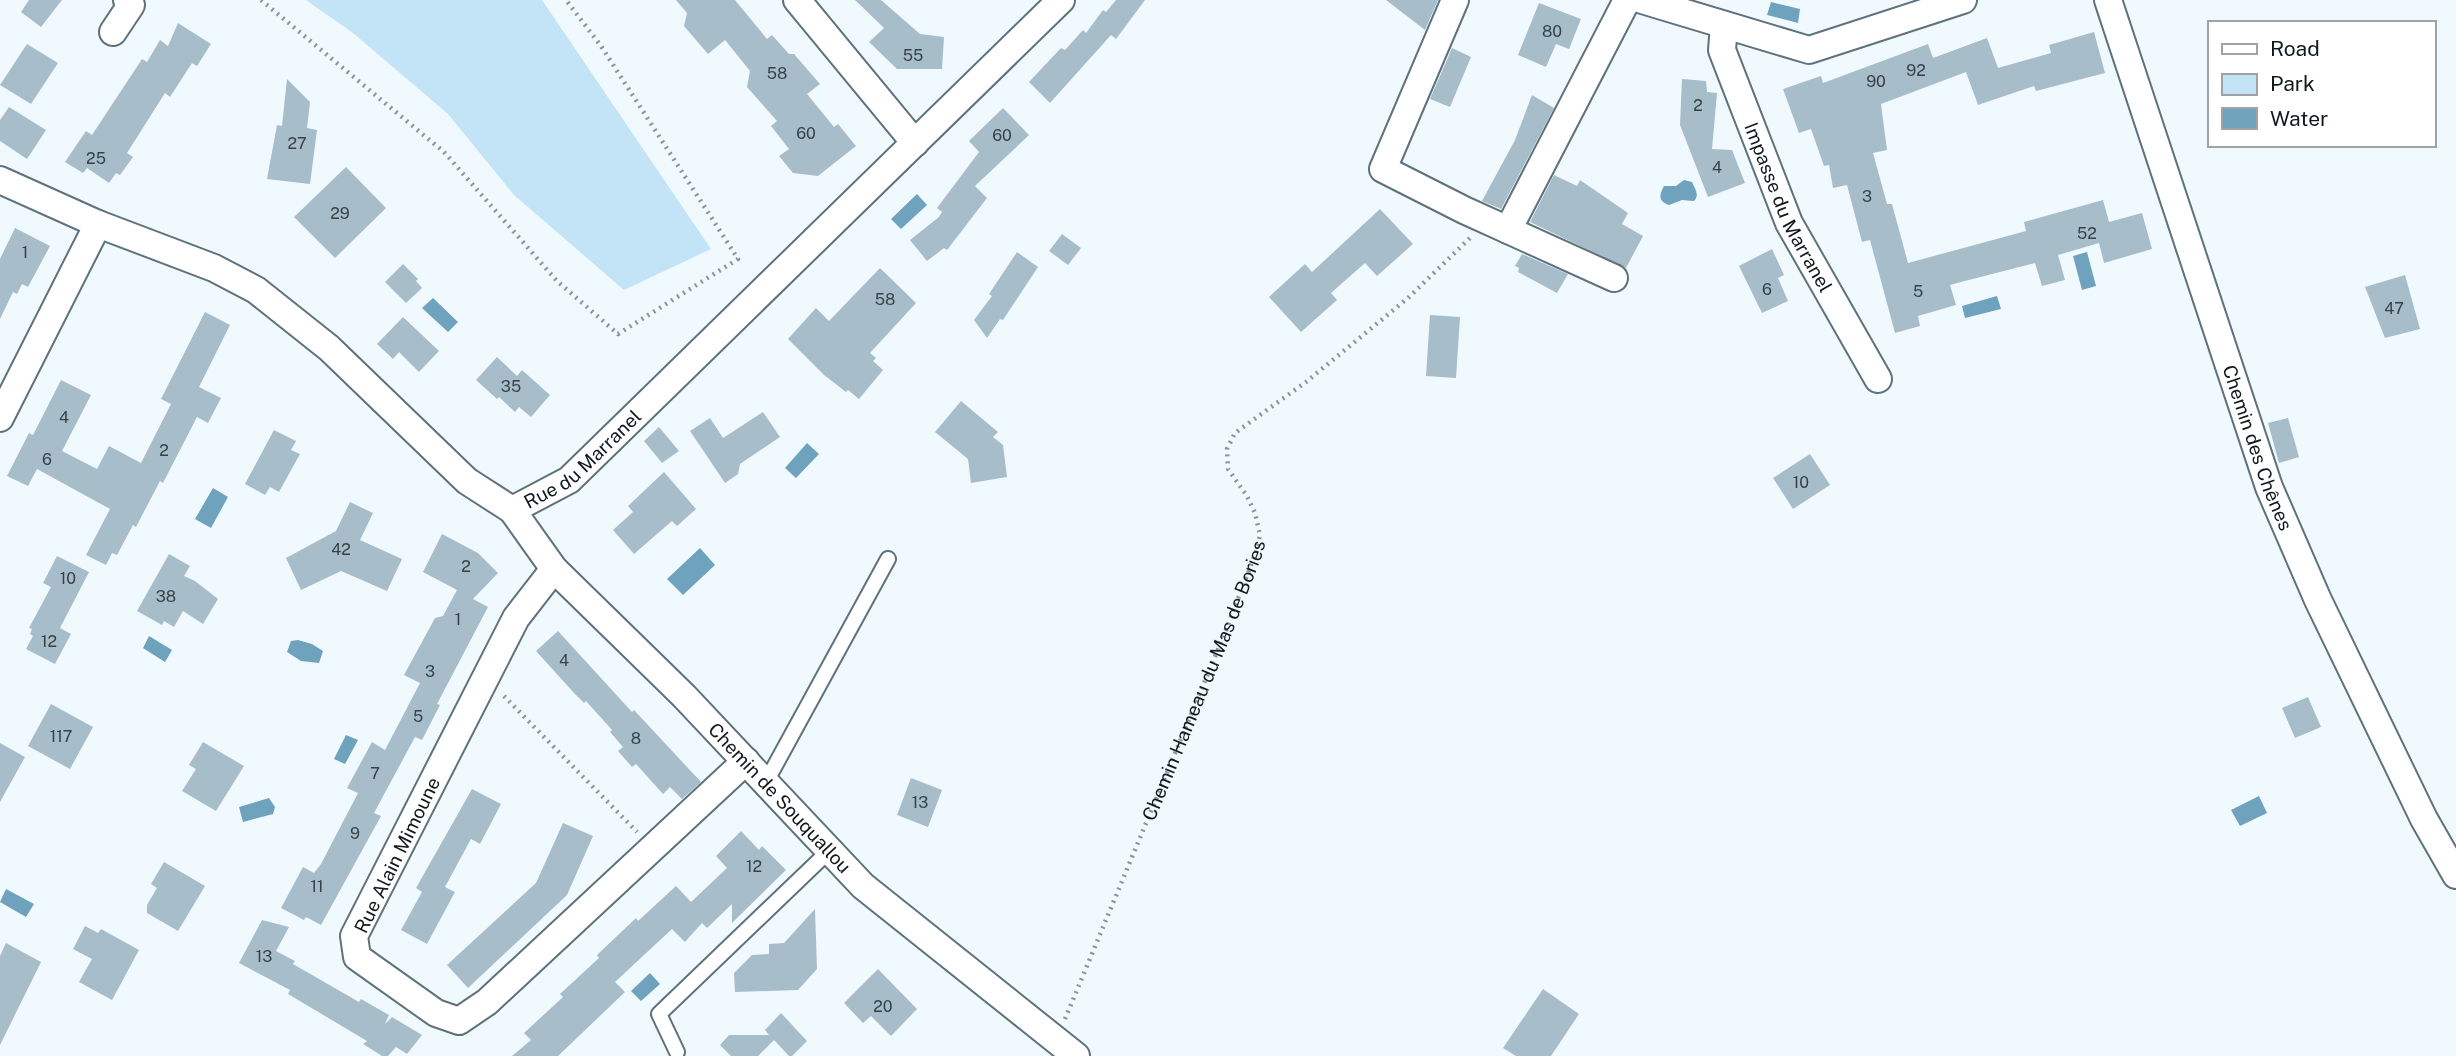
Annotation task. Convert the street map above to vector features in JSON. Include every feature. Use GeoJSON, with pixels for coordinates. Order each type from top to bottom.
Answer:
{"type":"FeatureCollection","features":[{"type":"Feature","properties":{"kind":"street"},"geometry":{"type":"LineString","coordinates":[[113,32],[131,5],[127,0]]}},
{"type":"Feature","properties":{"kind":"street"},"geometry":{"type":"LineString","coordinates":[[797,0],[915,143]]}},
{"type":"Feature","properties":{"kind":"street","name":"Rue du Marranel"},"geometry":{"type":"LineString","coordinates":[[0,180],[99,224],[214,268],[256,290],[329,348],[467,481],[512,510],[569,480],[1061,0]]}},
{"type":"Feature","properties":{"kind":"street"},"geometry":{"type":"LineString","coordinates":[[1455,0],[1383,169],[1614,278]]}},
{"type":"Feature","properties":{"kind":"street"},"geometry":{"type":"LineString","coordinates":[[1498,225],[1627,0]]}},
{"type":"Feature","properties":{"kind":"street"},"geometry":{"type":"LineString","coordinates":[[1642,0],[1809,50],[1963,0]]}},
{"type":"Feature","properties":{"kind":"street","name":"Chemin des Chênes"},"geometry":{"type":"LineString","coordinates":[[2108,0],[2269,487],[2318,600],[2424,820],[2456,875]]}},
{"type":"Feature","properties":{"kind":"street","name":"Impasse du Marranel"},"geometry":{"type":"LineString","coordinates":[[1724,25],[1722,50],[1789,223],[1878,379]]}},
{"type":"Feature","properties":{"kind":"street"},"geometry":{"type":"LineString","coordinates":[[0,418],[99,224]]}},
{"type":"Feature","properties":{"kind":"street","name":"Chemin de Souquallou"},"geometry":{"type":"LineString","coordinates":[[512,510],[554,569],[684,696],[863,886],[1066,1048]]}},
{"type":"Feature","properties":{"kind":"street","name":"Rue Alain Mimoune"},"geometry":{"type":"LineString","coordinates":[[554,569],[516,618],[354,936],[357,957],[436,1013],[459,1021],[487,1002],[746,761]]}},
{"type":"Feature","properties":{"kind":"lane"},"geometry":{"type":"LineString","coordinates":[[766,782],[888,559]]}},
{"type":"Feature","properties":{"kind":"lane"},"geometry":{"type":"LineString","coordinates":[[677,1052],[659,1014],[830,850]]}},
{"type":"Feature","properties":{"kind":"path"},"geometry":{"type":"LineString","coordinates":[[261,0],[444,152],[557,281],[618,334],[738,259],[601,46],[566,0]]}},
{"type":"Feature","properties":{"kind":"path","name":"Chemin Hameau du Mas de Bories"},"geometry":{"type":"LineString","coordinates":[[1066,1048],[1256,552],[1260,535],[1255,513],[1228,469],[1227,449],[1235,433],[1306,382],[1498,225]]}},
{"type":"Feature","properties":{"kind":"path"},"geometry":{"type":"LineString","coordinates":[[486,677],[653,848]]}},
{"type":"Feature","properties":{"kind":"green space"},"geometry":{"type":"Polygon","coordinates":[[[306,0],[542,0],[711,249],[624,290],[514,195],[448,114],[353,33],[306,0]]]}},
{"type":"Feature","properties":{"kind":"water"},"geometry":{"type":"Polygon","coordinates":[[[1771,2],[1800,9],[1798,23],[1767,15],[1771,2]]]}},
{"type":"Feature","properties":{"kind":"water"},"geometry":{"type":"Polygon","coordinates":[[[1684,180],[1692,182],[1697,194],[1694,201],[1682,200],[1669,205],[1661,200],[1664,186],[1676,186],[1684,180]]]}},
{"type":"Feature","properties":{"kind":"water"},"geometry":{"type":"Polygon","coordinates":[[[917,194],[927,205],[901,229],[891,219],[917,194]]]}},
{"type":"Feature","properties":{"kind":"water"},"geometry":{"type":"Polygon","coordinates":[[[2087,252],[2096,286],[2082,290],[2073,256],[2087,252]]]}},
{"type":"Feature","properties":{"kind":"water"},"geometry":{"type":"Polygon","coordinates":[[[1997,296],[2001,309],[1965,318],[1962,306],[1997,296]]]}},
{"type":"Feature","properties":{"kind":"water"},"geometry":{"type":"Polygon","coordinates":[[[433,298],[458,322],[448,332],[422,308],[433,298]]]}},
{"type":"Feature","properties":{"kind":"water"},"geometry":{"type":"Polygon","coordinates":[[[807,443],[819,454],[796,478],[785,468],[807,443]]]}},
{"type":"Feature","properties":{"kind":"water"},"geometry":{"type":"Polygon","coordinates":[[[213,488],[228,497],[211,528],[195,519],[213,488]]]}},
{"type":"Feature","properties":{"kind":"water"},"geometry":{"type":"Polygon","coordinates":[[[700,548],[715,565],[683,595],[667,579],[700,548]]]}},
{"type":"Feature","properties":{"kind":"water"},"geometry":{"type":"Polygon","coordinates":[[[149,636],[172,650],[165,662],[143,648],[149,636]]]}},
{"type":"Feature","properties":{"kind":"water"},"geometry":{"type":"Polygon","coordinates":[[[298,640],[323,651],[319,663],[301,661],[287,652],[291,641],[298,640]]]}},
{"type":"Feature","properties":{"kind":"water"},"geometry":{"type":"Polygon","coordinates":[[[346,735],[358,740],[345,764],[334,759],[346,735]]]}},
{"type":"Feature","properties":{"kind":"water"},"geometry":{"type":"Polygon","coordinates":[[[2259,796],[2267,813],[2240,826],[2231,810],[2259,796]]]}},
{"type":"Feature","properties":{"kind":"water"},"geometry":{"type":"Polygon","coordinates":[[[269,798],[275,807],[273,814],[243,822],[239,807],[269,798]]]}},
{"type":"Feature","properties":{"kind":"water"},"geometry":{"type":"Polygon","coordinates":[[[6,889],[34,904],[26,917],[0,902],[6,889]]]}},
{"type":"Feature","properties":{"kind":"water"},"geometry":{"type":"Polygon","coordinates":[[[650,973],[660,984],[641,1001],[631,991],[650,973]]]}},
{"type":"Feature","properties":{"kind":"building"},"geometry":{"type":"Polygon","coordinates":[[[29,0],[62,0],[41,27],[21,12],[29,0]]]}},
{"type":"Feature","properties":{"kind":"building"},"geometry":{"type":"Polygon","coordinates":[[[676,0],[735,0],[767,39],[772,35],[789,54],[794,54],[820,84],[807,94],[834,127],[838,124],[856,146],[818,176],[793,173],[779,156],[789,149],[771,126],[777,121],[747,87],[750,71],[725,40],[708,54],[684,26],[687,13],[676,0]]]}},
{"type":"Feature","properties":{"kind":"building"},"geometry":{"type":"Polygon","coordinates":[[[855,0],[881,0],[920,34],[944,37],[942,69],[897,69],[869,42],[884,28],[855,0]]]}},
{"type":"Feature","properties":{"kind":"building"},"geometry":{"type":"Polygon","coordinates":[[[1116,0],[1145,0],[1116,39],[1111,35],[1050,103],[1029,82],[1061,48],[1065,50],[1083,30],[1086,33],[1103,10],[1106,12],[1116,0]]]}},
{"type":"Feature","properties":{"kind":"building"},"geometry":{"type":"Polygon","coordinates":[[[1386,0],[1438,0],[1425,30],[1386,0]]]}},
{"type":"Feature","properties":{"kind":"building"},"geometry":{"type":"Polygon","coordinates":[[[1539,3],[1581,19],[1569,49],[1556,44],[1546,67],[1518,55],[1539,3]]]}},
{"type":"Feature","properties":{"kind":"building"},"geometry":{"type":"Polygon","coordinates":[[[178,23],[211,44],[197,66],[192,63],[170,97],[165,93],[127,153],[133,157],[120,175],[116,173],[109,183],[87,168],[83,173],[65,162],[86,131],[92,135],[142,59],[147,62],[160,40],[168,46],[178,23]]]}},
{"type":"Feature","properties":{"kind":"building"},"geometry":{"type":"Polygon","coordinates":[[[2094,32],[2105,73],[2036,91],[2034,86],[1978,105],[1966,72],[1881,104],[1887,150],[1873,153],[1887,204],[1892,204],[1908,263],[2026,231],[2024,222],[2103,200],[2109,222],[2142,213],[2152,249],[2104,263],[2099,243],[2058,255],[2065,280],[2042,286],[2035,263],[1950,285],[1956,305],[1918,316],[1920,326],[1895,333],[1870,240],[1862,242],[1847,185],[1833,188],[1829,165],[1824,166],[1811,129],[1799,133],[1783,89],[1821,76],[1823,83],[1928,44],[1933,58],[1987,38],[1998,68],[2051,53],[2049,45],[2094,32]]]}},
{"type":"Feature","properties":{"kind":"building"},"geometry":{"type":"Polygon","coordinates":[[[27,44],[58,63],[31,104],[0,85],[27,44]]]}},
{"type":"Feature","properties":{"kind":"building"},"geometry":{"type":"Polygon","coordinates":[[[1452,48],[1471,57],[1450,107],[1430,99],[1452,48]]]}},
{"type":"Feature","properties":{"kind":"building"},"geometry":{"type":"Polygon","coordinates":[[[287,79],[310,102],[307,128],[317,130],[310,184],[267,179],[277,125],[282,126],[287,79]]]}},
{"type":"Feature","properties":{"kind":"building"},"geometry":{"type":"Polygon","coordinates":[[[1682,79],[1706,81],[1707,92],[1717,93],[1712,149],[1732,150],[1745,183],[1708,197],[1680,125],[1682,79]]]}},
{"type":"Feature","properties":{"kind":"building"},"geometry":{"type":"Polygon","coordinates":[[[1532,95],[1554,108],[1501,209],[1482,201],[1515,140],[1532,95]]]}},
{"type":"Feature","properties":{"kind":"building"},"geometry":{"type":"Polygon","coordinates":[[[9,107],[46,130],[27,159],[0,141],[0,120],[9,107]]]}},
{"type":"Feature","properties":{"kind":"building"},"geometry":{"type":"Polygon","coordinates":[[[1003,108],[1029,135],[975,186],[987,198],[947,250],[944,248],[927,261],[910,240],[939,217],[942,212],[937,208],[979,152],[969,141],[1003,108]]]}},
{"type":"Feature","properties":{"kind":"building"},"geometry":{"type":"Polygon","coordinates":[[[346,167],[386,208],[335,258],[294,217],[346,167]]]}},
{"type":"Feature","properties":{"kind":"building"},"geometry":{"type":"Polygon","coordinates":[[[1554,175],[1577,186],[1580,180],[1628,213],[1622,224],[1643,236],[1626,268],[1530,222],[1554,175]]]}},
{"type":"Feature","properties":{"kind":"building"},"geometry":{"type":"Polygon","coordinates":[[[1380,209],[1413,244],[1377,276],[1365,263],[1331,293],[1337,300],[1301,332],[1269,297],[1305,264],[1312,272],[1380,209]]]}},
{"type":"Feature","properties":{"kind":"building"},"geometry":{"type":"Polygon","coordinates":[[[15,228],[50,246],[28,287],[22,284],[17,294],[13,292],[0,319],[0,259],[15,228]]]}},
{"type":"Feature","properties":{"kind":"building"},"geometry":{"type":"Polygon","coordinates":[[[1062,234],[1081,248],[1068,265],[1049,251],[1062,234]]]}},
{"type":"Feature","properties":{"kind":"building"},"geometry":{"type":"Polygon","coordinates":[[[1772,249],[1784,275],[1778,278],[1788,301],[1762,313],[1739,266],[1772,249]]]}},
{"type":"Feature","properties":{"kind":"building"},"geometry":{"type":"Polygon","coordinates":[[[1017,252],[1038,267],[1003,320],[1000,319],[987,338],[974,320],[992,296],[989,294],[1017,252]]]}},
{"type":"Feature","properties":{"kind":"building"},"geometry":{"type":"Polygon","coordinates":[[[1522,254],[1568,274],[1557,293],[1518,272],[1519,268],[1515,266],[1522,254]]]}},
{"type":"Feature","properties":{"kind":"building"},"geometry":{"type":"Polygon","coordinates":[[[403,264],[418,279],[416,281],[422,288],[406,303],[385,282],[403,264]]]}},
{"type":"Feature","properties":{"kind":"building"},"geometry":{"type":"Polygon","coordinates":[[[880,268],[916,303],[870,353],[876,358],[873,361],[883,370],[859,399],[824,375],[788,339],[816,308],[829,321],[880,268]]]}},
{"type":"Feature","properties":{"kind":"building"},"geometry":{"type":"Polygon","coordinates":[[[2405,275],[2420,329],[2385,338],[2365,287],[2405,275]]]}},
{"type":"Feature","properties":{"kind":"building"},"geometry":{"type":"Polygon","coordinates":[[[205,312],[230,325],[199,387],[221,398],[208,423],[197,417],[163,483],[160,481],[136,527],[133,525],[117,555],[112,553],[106,565],[86,555],[110,509],[37,469],[28,486],[7,476],[29,433],[33,435],[61,380],[91,395],[62,451],[97,469],[109,446],[141,463],[171,404],[161,399],[205,312]]]}},
{"type":"Feature","properties":{"kind":"building"},"geometry":{"type":"Polygon","coordinates":[[[1430,315],[1460,317],[1456,378],[1426,376],[1430,315]]]}},
{"type":"Feature","properties":{"kind":"building"},"geometry":{"type":"Polygon","coordinates":[[[403,317],[439,351],[419,372],[399,352],[393,359],[377,344],[403,317]]]}},
{"type":"Feature","properties":{"kind":"building"},"geometry":{"type":"Polygon","coordinates":[[[497,357],[517,376],[522,370],[550,395],[531,417],[519,407],[515,412],[476,380],[497,357]]]}},
{"type":"Feature","properties":{"kind":"building"},"geometry":{"type":"Polygon","coordinates":[[[961,401],[998,432],[993,437],[1003,445],[1007,477],[971,483],[968,459],[935,432],[961,401]]]}},
{"type":"Feature","properties":{"kind":"building"},"geometry":{"type":"Polygon","coordinates":[[[763,412],[780,437],[740,464],[738,474],[725,483],[690,431],[710,418],[723,438],[763,412]]]}},
{"type":"Feature","properties":{"kind":"building"},"geometry":{"type":"Polygon","coordinates":[[[2288,418],[2299,457],[2279,463],[2268,423],[2288,418]]]}},
{"type":"Feature","properties":{"kind":"building"},"geometry":{"type":"Polygon","coordinates":[[[659,427],[679,451],[662,463],[644,441],[659,427]]]}},
{"type":"Feature","properties":{"kind":"building"},"geometry":{"type":"Polygon","coordinates":[[[274,430],[296,441],[291,450],[300,454],[279,492],[270,487],[265,495],[245,484],[274,430]]]}},
{"type":"Feature","properties":{"kind":"building"},"geometry":{"type":"Polygon","coordinates":[[[1810,454],[1830,485],[1793,509],[1773,478],[1810,454]]]}},
{"type":"Feature","properties":{"kind":"building"},"geometry":{"type":"Polygon","coordinates":[[[664,472],[696,509],[677,526],[672,521],[634,554],[613,530],[633,512],[628,506],[664,472]]]}},
{"type":"Feature","properties":{"kind":"building"},"geometry":{"type":"Polygon","coordinates":[[[350,502],[373,513],[360,540],[402,559],[387,591],[341,571],[301,590],[286,558],[336,531],[350,502]]]}},
{"type":"Feature","properties":{"kind":"building"},"geometry":{"type":"Polygon","coordinates":[[[442,534],[478,553],[498,573],[473,599],[488,607],[437,704],[440,705],[422,740],[415,737],[374,813],[381,816],[321,925],[306,917],[304,920],[281,908],[303,867],[314,873],[321,864],[358,793],[347,788],[372,742],[385,750],[420,683],[404,675],[435,618],[443,616],[457,590],[423,572],[442,534]]]}},
{"type":"Feature","properties":{"kind":"building"},"geometry":{"type":"Polygon","coordinates":[[[169,554],[190,566],[184,576],[218,599],[203,624],[183,611],[174,627],[164,621],[162,625],[137,611],[169,554]]]}},
{"type":"Feature","properties":{"kind":"building"},"geometry":{"type":"Polygon","coordinates":[[[57,556],[89,572],[60,628],[71,634],[55,664],[26,649],[33,636],[30,634],[32,629],[29,628],[51,587],[43,583],[57,556]]]}},
{"type":"Feature","properties":{"kind":"building"},"geometry":{"type":"Polygon","coordinates":[[[558,631],[701,782],[682,799],[670,787],[663,794],[636,764],[632,767],[618,751],[623,747],[610,732],[612,730],[536,651],[558,631]]]}},
{"type":"Feature","properties":{"kind":"building"},"geometry":{"type":"Polygon","coordinates":[[[2308,697],[2321,727],[2295,738],[2282,708],[2308,697]]]}},
{"type":"Feature","properties":{"kind":"building"},"geometry":{"type":"Polygon","coordinates":[[[51,704],[93,727],[70,769],[28,746],[51,704]]]}},
{"type":"Feature","properties":{"kind":"building"},"geometry":{"type":"Polygon","coordinates":[[[203,742],[244,766],[216,811],[182,791],[196,769],[189,765],[203,742]]]}},
{"type":"Feature","properties":{"kind":"building"},"geometry":{"type":"Polygon","coordinates":[[[0,743],[25,757],[0,802],[0,743]]]}},
{"type":"Feature","properties":{"kind":"building"},"geometry":{"type":"Polygon","coordinates":[[[911,778],[942,790],[928,827],[897,815],[911,778]]]}},
{"type":"Feature","properties":{"kind":"building"},"geometry":{"type":"Polygon","coordinates":[[[472,789],[501,804],[480,844],[471,839],[445,887],[455,892],[427,944],[401,930],[422,892],[416,888],[472,789]]]}},
{"type":"Feature","properties":{"kind":"building"},"geometry":{"type":"Polygon","coordinates":[[[563,823],[593,836],[567,895],[468,988],[447,965],[536,883],[563,823]]]}},
{"type":"Feature","properties":{"kind":"building"},"geometry":{"type":"Polygon","coordinates":[[[741,831],[759,850],[762,846],[786,870],[732,923],[732,904],[707,928],[702,923],[685,942],[672,929],[615,982],[625,992],[558,1056],[512,1056],[531,1040],[524,1033],[563,997],[560,994],[599,958],[597,955],[636,918],[638,921],[676,886],[691,902],[727,868],[716,856],[741,831]]]}},
{"type":"Feature","properties":{"kind":"building"},"geometry":{"type":"Polygon","coordinates":[[[164,862],[205,886],[178,931],[147,913],[147,905],[157,888],[151,884],[164,862]]]}},
{"type":"Feature","properties":{"kind":"building"},"geometry":{"type":"Polygon","coordinates":[[[815,909],[817,969],[798,990],[735,992],[734,973],[752,955],[769,954],[769,944],[784,943],[815,909]]]}},
{"type":"Feature","properties":{"kind":"building"},"geometry":{"type":"Polygon","coordinates":[[[262,920],[289,927],[276,951],[295,961],[293,964],[359,1002],[361,999],[389,1015],[385,1024],[392,1017],[422,1035],[407,1054],[396,1047],[388,1056],[382,1056],[363,1044],[367,1041],[288,994],[290,990],[239,963],[262,920]]]}},
{"type":"Feature","properties":{"kind":"building"},"geometry":{"type":"Polygon","coordinates":[[[85,926],[98,933],[101,929],[139,950],[112,1000],[79,982],[92,959],[73,949],[85,926]]]}},
{"type":"Feature","properties":{"kind":"building"},"geometry":{"type":"Polygon","coordinates":[[[6,943],[41,962],[0,1045],[0,956],[6,943]]]}},
{"type":"Feature","properties":{"kind":"building"},"geometry":{"type":"Polygon","coordinates":[[[878,969],[917,1009],[891,1036],[871,1016],[863,1023],[844,1003],[878,969]]]}},
{"type":"Feature","properties":{"kind":"building"},"geometry":{"type":"Polygon","coordinates":[[[1543,989],[1579,1014],[1551,1056],[1516,1056],[1503,1048],[1543,989]]]}},
{"type":"Feature","properties":{"kind":"building"},"geometry":{"type":"Polygon","coordinates":[[[781,1013],[807,1041],[792,1056],[774,1040],[758,1056],[731,1056],[720,1045],[729,1035],[769,1035],[765,1030],[781,1013]]]}}]}
